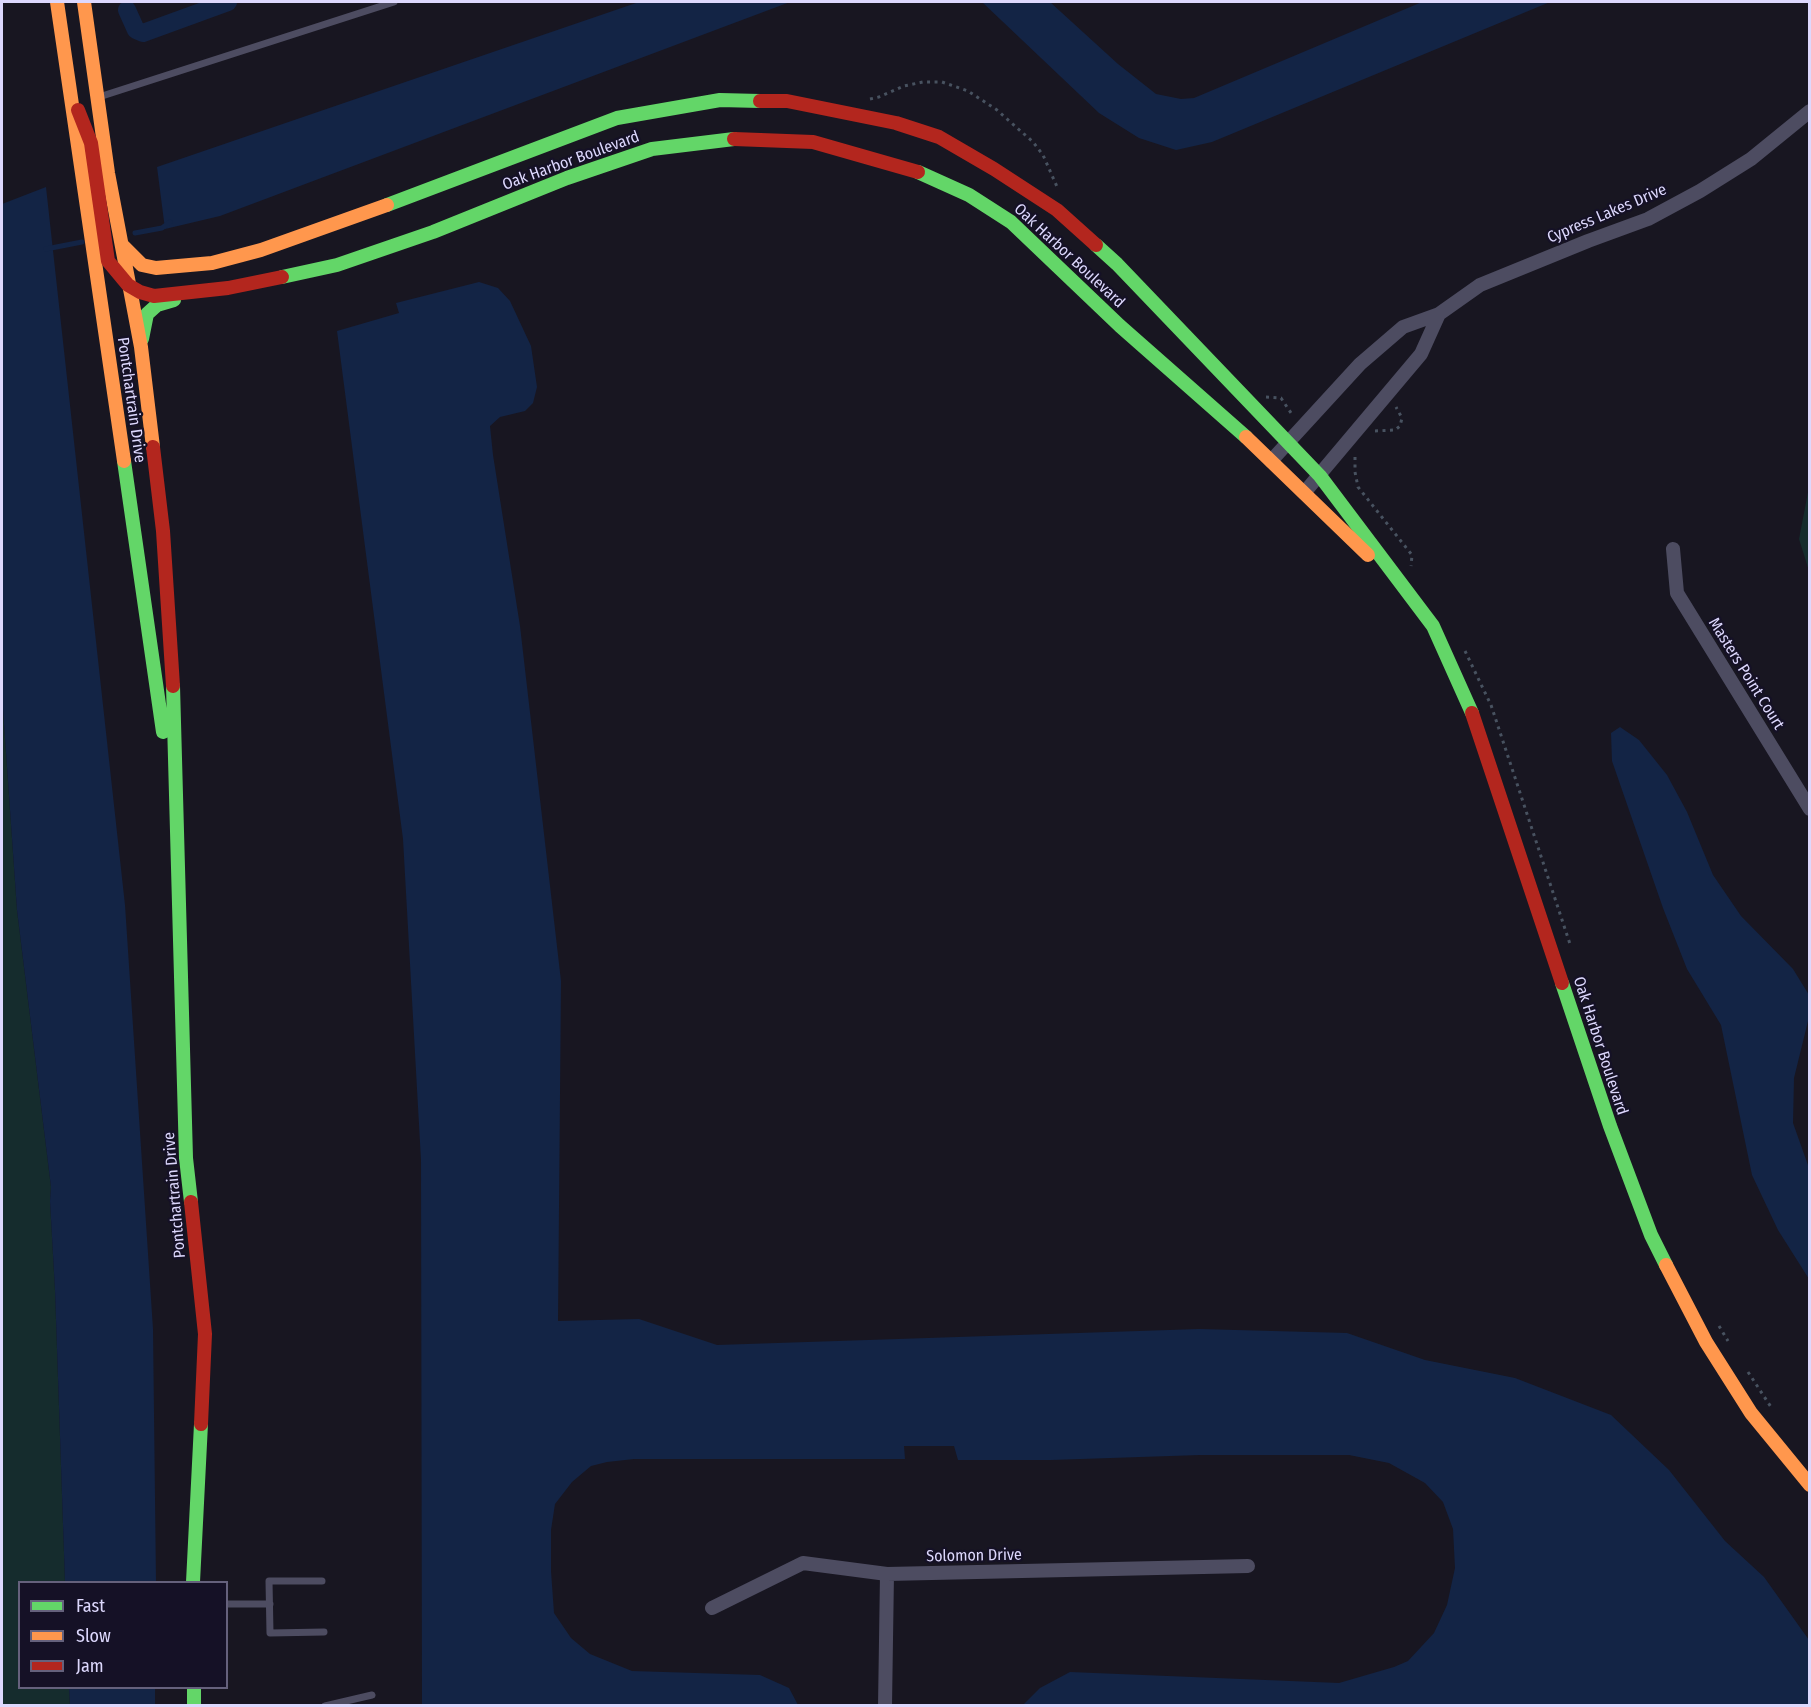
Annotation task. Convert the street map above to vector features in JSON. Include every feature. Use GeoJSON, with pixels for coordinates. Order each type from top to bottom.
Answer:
{"type":"FeatureCollection","features":[{"type":"Feature","properties":{"kind":"street","name":"Pontchartrain Drive"},"geometry":{"type":"LineString","coordinates":[[57,2],[130,512],[175,804]]}},
{"type":"Feature","properties":{"kind":"street","name":"Pontchartrain Drive"},"geometry":{"type":"LineString","coordinates":[[84,2],[108,173],[141,347],[163,531],[175,723],[175,804],[186,1158],[205,1334],[193,1581]]}},
{"type":"Feature","properties":{"kind":"street","name":"Oak Harbor Boulevard"},"geometry":{"type":"LineString","coordinates":[[71,92],[91,143],[108,261],[128,285],[154,296],[194,293],[265,265],[419,194],[617,118],[720,100],[787,100],[896,123],[939,136],[1057,210],[1118,264],[1320,476],[1432,626],[1475,720],[1610,1126],[1652,1235],[1711,1350],[1751,1413],[1809,1485]]}},
{"type":"Feature","properties":{"kind":"street","name":"Cypress Lakes Drive"},"geometry":{"type":"LineString","coordinates":[[1271,461],[1360,364],[1403,327],[1439,314],[1480,285],[1647,219],[1700,191],[1751,159],[1809,111]]}},
{"type":"Feature","properties":{"kind":"street","name":"Oak Harbor Boulevard"},"geometry":{"type":"LineString","coordinates":[[122,245],[133,258],[142,264],[156,268],[212,263],[337,265],[433,232],[567,178],[652,149],[727,139],[813,142],[909,168],[969,195],[1011,222],[1120,326],[1222,414],[1407,594]]}},
{"type":"Feature","properties":{"kind":"street"},"geometry":{"type":"LineString","coordinates":[[141,347],[147,314],[157,305],[194,293]]}},
{"type":"Feature","properties":{"kind":"street"},"geometry":{"type":"LineString","coordinates":[[1304,493],[1421,354],[1439,314]]}},
{"type":"Feature","properties":{"kind":"street","name":"Masters Point Court"},"geometry":{"type":"LineString","coordinates":[[1673,549],[1677,593],[1809,809]]}},
{"type":"Feature","properties":{"kind":"street","name":"Solomon Drive"},"geometry":{"type":"LineString","coordinates":[[712,1608],[803,1563],[887,1574],[1248,1566]]}},
{"type":"Feature","properties":{"kind":"street"},"geometry":{"type":"LineString","coordinates":[[885,1706],[887,1574]]}},
{"type":"Feature","properties":{"kind":"street"},"geometry":{"type":"LineString","coordinates":[[194,1689],[194,1706]]}},
{"type":"Feature","properties":{"kind":"lane"},"geometry":{"type":"LineString","coordinates":[[98,97],[154,81],[394,2]]}},
{"type":"Feature","properties":{"kind":"lane"},"geometry":{"type":"LineString","coordinates":[[322,1581],[269,1581],[270,1633],[324,1632]]}},
{"type":"Feature","properties":{"kind":"lane"},"geometry":{"type":"LineString","coordinates":[[228,1604],[270,1604]]}},
{"type":"Feature","properties":{"kind":"lane"},"geometry":{"type":"LineString","coordinates":[[326,1706],[372,1695]]}},
{"type":"Feature","properties":{"kind":"path"},"geometry":{"type":"LineString","coordinates":[[864,100],[922,82],[942,82],[968,91],[997,110],[1034,142],[1043,154],[1060,194]]}},
{"type":"Feature","properties":{"kind":"path"},"geometry":{"type":"LineString","coordinates":[[1265,397],[1281,398],[1291,413]]}},
{"type":"Feature","properties":{"kind":"green space"},"geometry":{"type":"Polygon","coordinates":[[[1809,487],[1809,571],[1799,539],[1809,487]]]}},
{"type":"Feature","properties":{"kind":"green space"},"geometry":{"type":"Polygon","coordinates":[[[2,695],[17,910],[51,1187],[65,1581],[18,1581],[18,1689],[69,1689],[70,1705],[2,1705],[2,695]]]}},
{"type":"Feature","properties":{"kind":"water"},"geometry":{"type":"Polygon","coordinates":[[[639,2],[790,2],[220,216],[165,229],[157,167],[639,2]]]}},
{"type":"Feature","properties":{"kind":"water"},"geometry":{"type":"Polygon","coordinates":[[[982,2],[1050,2],[1118,64],[1156,94],[1181,99],[1194,98],[1422,2],[1550,2],[1212,142],[1176,150],[1139,138],[1099,113],[982,2]]]}},
{"type":"Feature","properties":{"kind":"water"},"geometry":{"type":"Polygon","coordinates":[[[46,187],[125,905],[153,1329],[156,1581],[65,1581],[51,1187],[17,910],[2,695],[2,204],[46,187]]]}},
{"type":"Feature","properties":{"kind":"water"},"geometry":{"type":"Polygon","coordinates":[[[479,282],[498,288],[510,301],[531,346],[537,387],[533,403],[525,411],[500,417],[490,426],[520,626],[561,981],[558,1321],[639,1319],[717,1345],[1199,1329],[1347,1333],[1425,1360],[1515,1378],[1611,1415],[1669,1470],[1725,1541],[1764,1577],[1809,1640],[1809,1705],[1023,1705],[1040,1688],[1070,1672],[1339,1683],[1408,1661],[1434,1633],[1447,1605],[1455,1568],[1453,1529],[1443,1502],[1425,1483],[1389,1463],[1349,1455],[1200,1455],[1051,1460],[958,1460],[954,1446],[904,1446],[905,1459],[634,1459],[607,1462],[591,1466],[572,1482],[555,1504],[551,1530],[554,1613],[571,1638],[590,1654],[632,1671],[760,1675],[789,1688],[798,1705],[422,1705],[421,1160],[403,839],[337,331],[399,313],[396,303],[479,282]]]}},
{"type":"Feature","properties":{"kind":"water"},"geometry":{"type":"Polygon","coordinates":[[[1620,727],[1639,740],[1667,775],[1687,812],[1713,875],[1741,916],[1793,969],[1809,995],[1809,1017],[1794,1078],[1793,1123],[1809,1168],[1809,1279],[1778,1230],[1752,1175],[1721,1025],[1687,969],[1663,908],[1612,761],[1611,733],[1620,727]]]}},
{"type":"Feature","properties":{"kind":"water"},"geometry":{"type":"Polygon","coordinates":[[[69,1689],[155,1689],[155,1705],[70,1705],[69,1689]]]}},
{"type":"Feature","properties":{"kind":"waterway"},"geometry":{"type":"LineString","coordinates":[[127,10],[136,30],[143,33],[228,2]]}},
{"type":"Feature","properties":{"kind":"waterway"},"geometry":{"type":"LineString","coordinates":[[135,233],[162,228],[170,222]]}},
{"type":"Feature","properties":{"kind":"waterway"},"geometry":{"type":"LineString","coordinates":[[46,249],[82,242]]}},
{"type":"Feature","properties":{"kind":"traffic: fast"},"geometry":{"type":"LineString","coordinates":[[387,205],[617,118],[720,100],[760,101]]}},
{"type":"Feature","properties":{"kind":"traffic: fast"},"geometry":{"type":"LineString","coordinates":[[282,277],[337,265],[433,232],[567,178],[652,149],[734,139]]}},
{"type":"Feature","properties":{"kind":"traffic: fast"},"geometry":{"type":"LineString","coordinates":[[918,172],[969,195],[1011,222],[1120,326],[1246,437]]}},
{"type":"Feature","properties":{"kind":"traffic: fast"},"geometry":{"type":"LineString","coordinates":[[1096,245],[1117,264],[1320,476],[1433,626],[1472,713]]}},
{"type":"Feature","properties":{"kind":"traffic: fast"},"geometry":{"type":"LineString","coordinates":[[142,339],[147,314],[157,305],[174,300]]}},
{"type":"Feature","properties":{"kind":"traffic: fast"},"geometry":{"type":"LineString","coordinates":[[124,461],[163,732]]}},
{"type":"Feature","properties":{"kind":"traffic: fast"},"geometry":{"type":"LineString","coordinates":[[173,686],[186,1158],[191,1202]]}},
{"type":"Feature","properties":{"kind":"traffic: fast"},"geometry":{"type":"LineString","coordinates":[[1562,983],[1610,1126],[1651,1235],[1666,1265]]}},
{"type":"Feature","properties":{"kind":"traffic: fast"},"geometry":{"type":"LineString","coordinates":[[193,1581],[201,1424]]}},
{"type":"Feature","properties":{"kind":"traffic: fast"},"geometry":{"type":"LineString","coordinates":[[194,1689],[194,1706]]}},
{"type":"Feature","properties":{"kind":"traffic: slow"},"geometry":{"type":"LineString","coordinates":[[57,2],[124,461]]}},
{"type":"Feature","properties":{"kind":"traffic: slow"},"geometry":{"type":"LineString","coordinates":[[84,2],[108,173],[141,347],[153,447]]}},
{"type":"Feature","properties":{"kind":"traffic: slow"},"geometry":{"type":"LineString","coordinates":[[122,245],[142,265],[156,268],[212,263],[261,250],[387,205]]}},
{"type":"Feature","properties":{"kind":"traffic: slow"},"geometry":{"type":"LineString","coordinates":[[1246,437],[1368,555]]}},
{"type":"Feature","properties":{"kind":"traffic: slow"},"geometry":{"type":"LineString","coordinates":[[1666,1265],[1706,1342],[1751,1413],[1810,1485]]}},
{"type":"Feature","properties":{"kind":"traffic: jam"},"geometry":{"type":"LineString","coordinates":[[760,101],[787,101],[896,123],[939,137],[1057,210],[1096,245]]}},
{"type":"Feature","properties":{"kind":"traffic: jam"},"geometry":{"type":"LineString","coordinates":[[78,110],[91,143],[108,261],[128,285],[154,296],[228,288],[282,277]]}},
{"type":"Feature","properties":{"kind":"traffic: jam"},"geometry":{"type":"LineString","coordinates":[[734,139],[813,142],[918,172]]}},
{"type":"Feature","properties":{"kind":"traffic: jam"},"geometry":{"type":"LineString","coordinates":[[153,447],[163,531],[173,686]]}},
{"type":"Feature","properties":{"kind":"traffic: jam"},"geometry":{"type":"LineString","coordinates":[[1472,713],[1562,983]]}},
{"type":"Feature","properties":{"kind":"traffic: jam"},"geometry":{"type":"LineString","coordinates":[[191,1202],[205,1334],[201,1424]]}}]}
